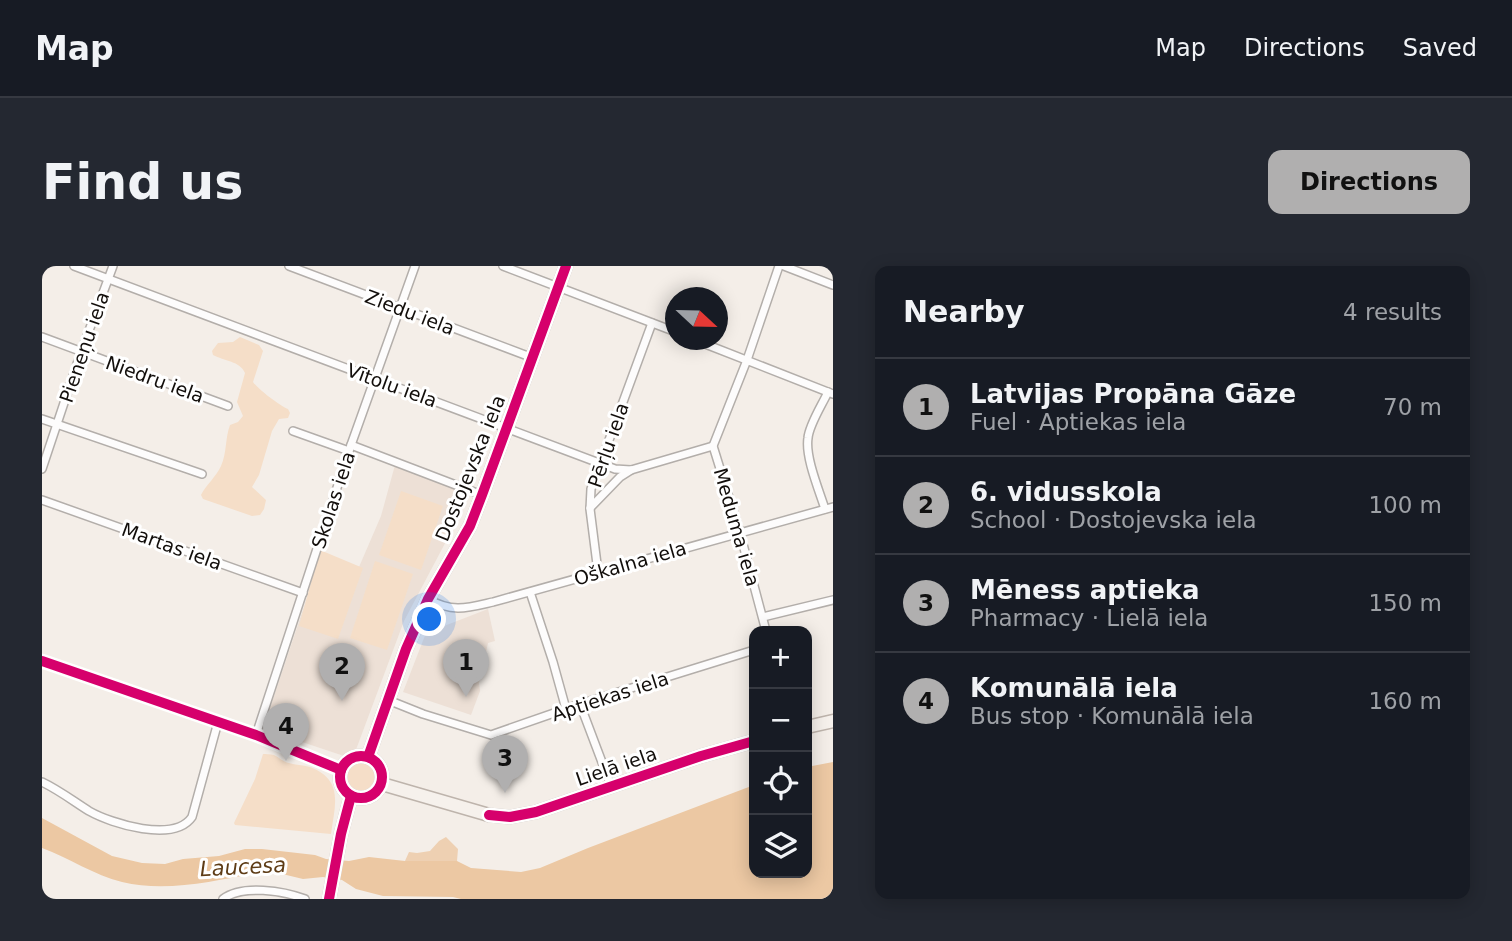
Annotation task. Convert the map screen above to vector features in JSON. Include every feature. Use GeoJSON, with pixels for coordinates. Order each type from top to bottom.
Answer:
{"type":"FeatureCollection","features":[{"type":"Feature","properties":{"kind":"main road","name":"Dostojevska iela"},"geometry":{"type":"LineString","coordinates":[[368,757],[406,649],[428,600],[470,526],[566,266]]}},
{"type":"Feature","properties":{"kind":"main road"},"geometry":{"type":"LineString","coordinates":[[812,726],[833,721]]}},
{"type":"Feature","properties":{"kind":"main road","name":"Lielā iela"},"geometry":{"type":"LineString","coordinates":[[382,784],[489,815],[510,817],[537,812],[749,742]]}},
{"type":"Feature","properties":{"kind":"main road"},"geometry":{"type":"LineString","coordinates":[[355,757],[368,757],[379,765],[382,784],[373,795],[366,798],[351,796],[343,788],[341,770],[355,757]]}},
{"type":"Feature","properties":{"kind":"main road"},"geometry":{"type":"LineString","coordinates":[[330,896],[351,796]]}},
{"type":"Feature","properties":{"kind":"street","name":"Vītolu iela"},"geometry":{"type":"LineString","coordinates":[[74,266],[615,468],[631,470],[713,446]]}},
{"type":"Feature","properties":{"kind":"street","name":"Pieneņu iela"},"geometry":{"type":"LineString","coordinates":[[42,469],[113,266]]}},
{"type":"Feature","properties":{"kind":"street","name":"Ziedu iela"},"geometry":{"type":"LineString","coordinates":[[289,266],[533,358]]}},
{"type":"Feature","properties":{"kind":"street","name":"Skolas iela"},"geometry":{"type":"LineString","coordinates":[[256,735],[350,448],[415,266]]}},
{"type":"Feature","properties":{"kind":"street"},"geometry":{"type":"LineString","coordinates":[[503,266],[665,328]]}},
{"type":"Feature","properties":{"kind":"street"},"geometry":{"type":"LineString","coordinates":[[782,266],[833,285]]}},
{"type":"Feature","properties":{"kind":"street","name":"Meduma iela"},"geometry":{"type":"LineString","coordinates":[[765,626],[713,446],[782,266]]}},
{"type":"Feature","properties":{"kind":"street","name":"Pērļu iela"},"geometry":{"type":"LineString","coordinates":[[598,572],[590,509],[591,489],[652,323]]}},
{"type":"Feature","properties":{"kind":"street","name":"Niedru iela"},"geometry":{"type":"LineString","coordinates":[[42,337],[228,405]]}},
{"type":"Feature","properties":{"kind":"street"},"geometry":{"type":"LineString","coordinates":[[721,350],[830,393],[808,435],[807,445],[829,508]]}},
{"type":"Feature","properties":{"kind":"street"},"geometry":{"type":"LineString","coordinates":[[42,419],[202,474]]}},
{"type":"Feature","properties":{"kind":"street"},"geometry":{"type":"LineString","coordinates":[[293,431],[350,448],[482,495]]}},
{"type":"Feature","properties":{"kind":"street"},"geometry":{"type":"LineString","coordinates":[[590,509],[620,477],[631,470]]}},
{"type":"Feature","properties":{"kind":"street","name":"Martas iela"},"geometry":{"type":"LineString","coordinates":[[42,500],[303,593]]}},
{"type":"Feature","properties":{"kind":"street","name":"Oškalna iela"},"geometry":{"type":"LineString","coordinates":[[428,600],[447,608],[493,602],[829,508]]}},
{"type":"Feature","properties":{"kind":"street"},"geometry":{"type":"LineString","coordinates":[[530,592],[566,709]]}},
{"type":"Feature","properties":{"kind":"street"},"geometry":{"type":"LineString","coordinates":[[763,617],[833,600]]}},
{"type":"Feature","properties":{"kind":"street","name":"Aptiekas iela"},"geometry":{"type":"LineString","coordinates":[[388,700],[491,735],[580,704],[749,652]]}},
{"type":"Feature","properties":{"kind":"street"},"geometry":{"type":"LineString","coordinates":[[42,661],[256,735],[341,770]]}},
{"type":"Feature","properties":{"kind":"street"},"geometry":{"type":"LineString","coordinates":[[580,704],[611,786]]}},
{"type":"Feature","properties":{"kind":"street"},"geometry":{"type":"LineString","coordinates":[[42,782],[63,792],[90,811],[117,823],[169,830],[192,817],[218,722]]}},
{"type":"Feature","properties":{"kind":"street"},"geometry":{"type":"LineString","coordinates":[[224,898],[231,893],[247,890],[305,899]]}},
{"type":"Feature","properties":{"kind":"shaded area"},"geometry":{"type":"Polygon","coordinates":[[[240,337],[259,345],[263,351],[253,382],[290,413],[288,418],[279,419],[272,431],[259,475],[252,487],[266,500],[264,509],[260,515],[252,516],[203,499],[201,495],[221,466],[230,425],[243,416],[237,402],[245,373],[236,364],[213,355],[212,351],[218,343],[233,342],[240,337]]]}},
{"type":"Feature","properties":{"kind":"shaded area"},"geometry":{"type":"Polygon","coordinates":[[[395,465],[471,494],[404,621],[354,755],[347,757],[266,730],[266,720],[322,553],[359,567],[381,516],[395,465]]]}},
{"type":"Feature","properties":{"kind":"shaded area"},"geometry":{"type":"Polygon","coordinates":[[[401,491],[443,506],[421,570],[379,555],[401,491]]]}},
{"type":"Feature","properties":{"kind":"shaded area"},"geometry":{"type":"Polygon","coordinates":[[[320,550],[363,568],[338,639],[299,626],[320,550]]]}},
{"type":"Feature","properties":{"kind":"shaded area"},"geometry":{"type":"Polygon","coordinates":[[[375,561],[413,574],[387,650],[350,638],[375,561]]]}},
{"type":"Feature","properties":{"kind":"shaded area"},"geometry":{"type":"Polygon","coordinates":[[[488,609],[495,641],[488,643],[479,683],[480,691],[471,715],[403,692],[426,633],[488,609]]]}},
{"type":"Feature","properties":{"kind":"shaded area"},"geometry":{"type":"Polygon","coordinates":[[[263,754],[310,767],[328,779],[335,794],[331,834],[235,825],[263,754]]]}},
{"type":"Feature","properties":{"kind":"shaded area"},"geometry":{"type":"Polygon","coordinates":[[[361,762],[367,763],[375,771],[375,783],[367,791],[361,792],[355,791],[347,783],[346,777],[347,771],[355,763],[361,762]]]}},
{"type":"Feature","properties":{"kind":"shaded area"},"geometry":{"type":"Polygon","coordinates":[[[446,837],[458,849],[457,861],[405,861],[409,852],[430,851],[446,837]]]}},
{"type":"Feature","properties":{"kind":"water","name":"Laucesa"},"geometry":{"type":"Polygon","coordinates":[[[833,762],[833,899],[461,899],[383,896],[356,889],[342,880],[323,877],[303,879],[274,872],[175,886],[139,885],[112,879],[42,848],[42,818],[112,856],[142,863],[165,864],[245,849],[262,849],[349,861],[369,857],[405,861],[457,861],[471,868],[521,872],[540,868],[749,787],[749,878],[812,878],[812,766],[833,762]]]}},
{"type":"Feature","properties":{"kind":"cycle path"},"geometry":{"type":"LineString","coordinates":[[368,757],[406,649],[428,599],[470,526],[566,266]]}},
{"type":"Feature","properties":{"kind":"cycle path"},"geometry":{"type":"LineString","coordinates":[[42,661],[256,735],[341,770]]}},
{"type":"Feature","properties":{"kind":"cycle path"},"geometry":{"type":"LineString","coordinates":[[489,815],[510,817],[536,812],[749,742]]}},
{"type":"Feature","properties":{"kind":"cycle path"},"geometry":{"type":"LineString","coordinates":[[361,756],[376,762],[382,777],[376,792],[361,798],[346,792],[340,777],[346,762],[361,756]]}},
{"type":"Feature","properties":{"kind":"cycle path"},"geometry":{"type":"LineString","coordinates":[[329,899],[351,796]]}},
{"type":"Feature","properties":{"kind":"place","name":"Latvijas Propāna Gāze"},"geometry":{"type":"Point","coordinates":[466,697]}},
{"type":"Feature","properties":{"kind":"place","name":"6. vidusskola"},"geometry":{"type":"Point","coordinates":[342,701]}},
{"type":"Feature","properties":{"kind":"place","name":"Komunālā iela"},"geometry":{"type":"Point","coordinates":[286,761]}},
{"type":"Feature","properties":{"kind":"place","name":"Mēness aptieka"},"geometry":{"type":"Point","coordinates":[505,793]}}]}
